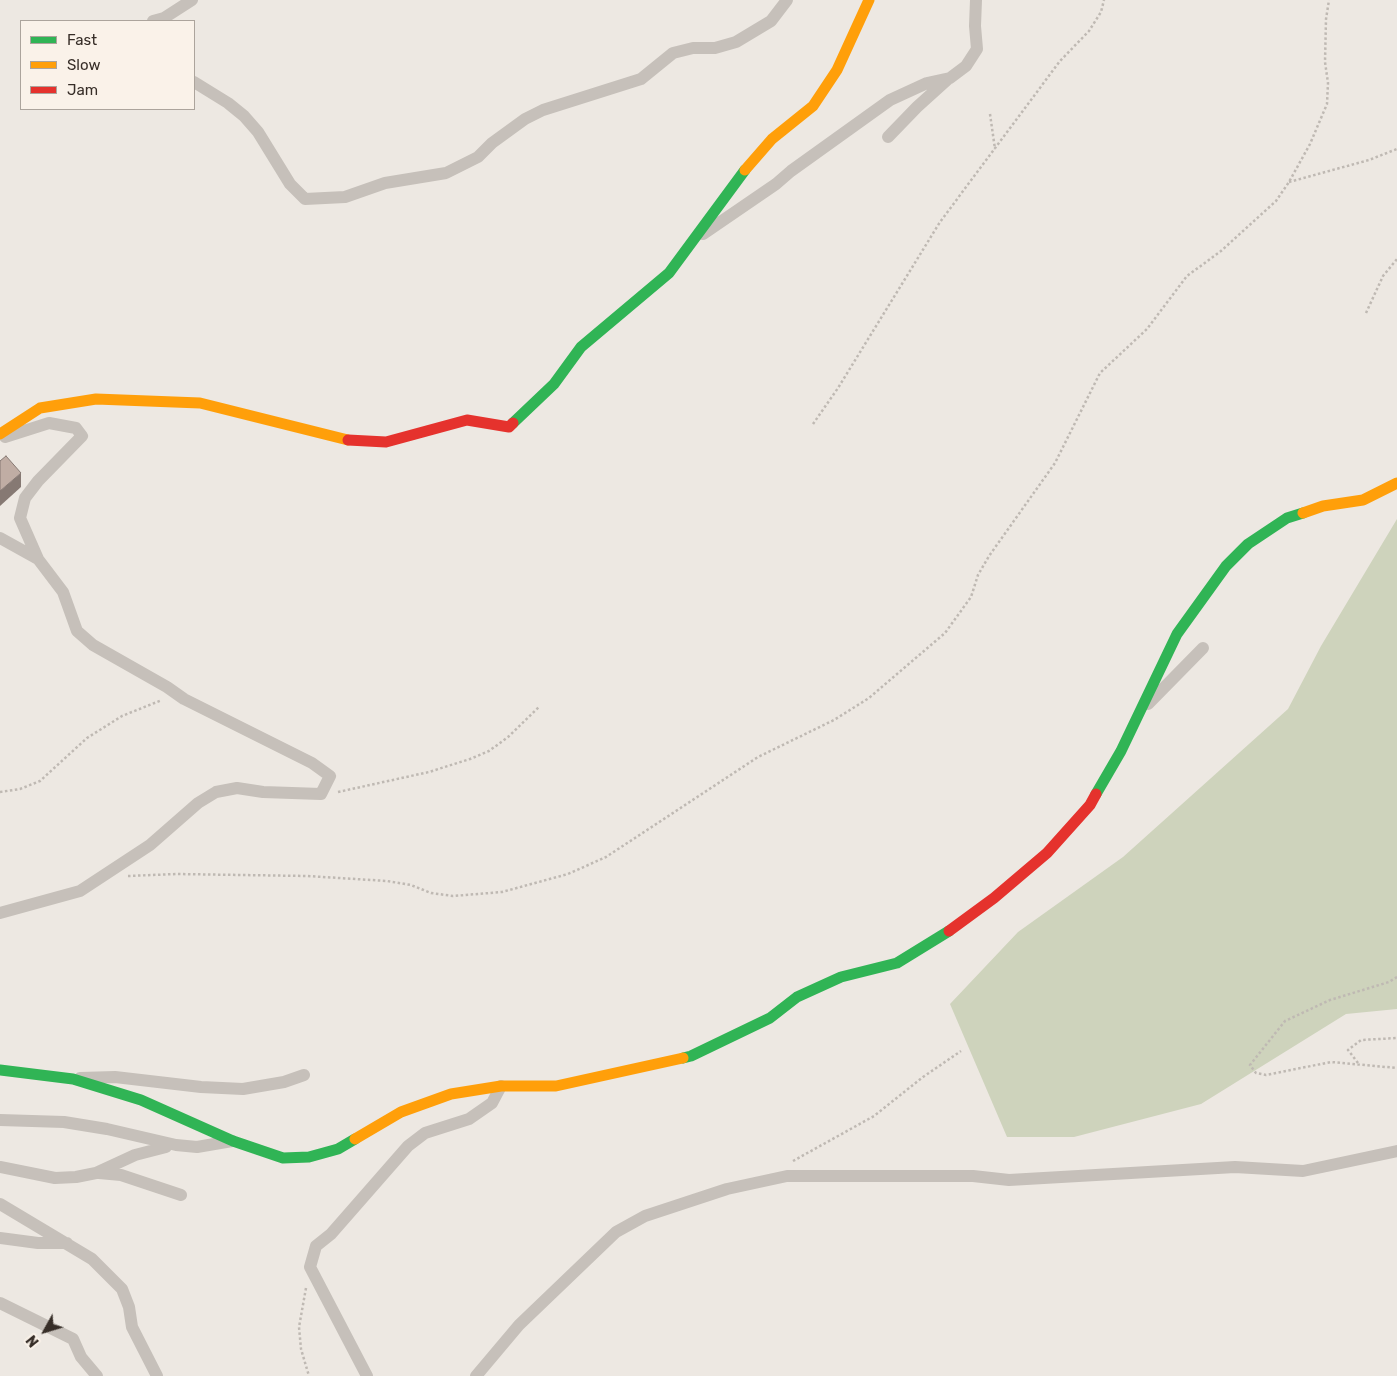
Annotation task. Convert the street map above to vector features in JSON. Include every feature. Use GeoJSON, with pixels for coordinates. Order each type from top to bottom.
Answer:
{"type":"FeatureCollection","features":[{"type":"Feature","properties":{"kind":"street"},"geometry":{"type":"LineString","coordinates":[[157,20],[164,18],[192,0]]}},
{"type":"Feature","properties":{"kind":"street"},"geometry":{"type":"LineString","coordinates":[[195,83],[228,103],[244,116],[258,132],[290,184],[305,199],[345,197],[385,183],[446,172],[478,157],[492,143],[525,119],[543,110],[581,96],[640,79],[673,54],[693,48],[715,48],[736,42],[771,21],[786,0]]}},
{"type":"Feature","properties":{"kind":"street"},"geometry":{"type":"LineString","coordinates":[[0,434],[40,408],[96,399],[200,403],[282,422],[343,439],[363,442],[386,442],[467,420],[509,427],[554,384],[596,332],[669,273],[695,240],[731,187],[772,139],[812,106],[837,70],[869,0]]}},
{"type":"Feature","properties":{"kind":"street"},"geometry":{"type":"LineString","coordinates":[[888,138],[925,99],[966,66],[977,49],[975,26],[976,0]]}},
{"type":"Feature","properties":{"kind":"street"},"geometry":{"type":"LineString","coordinates":[[695,240],[776,184],[791,171],[890,100],[927,83],[950,78]]}},
{"type":"Feature","properties":{"kind":"street"},"geometry":{"type":"LineString","coordinates":[[0,438],[49,423],[76,428],[82,436],[67,454],[47,471],[26,498],[20,518],[38,559],[63,592],[77,631],[93,645],[167,687],[184,699],[312,762],[330,776],[321,794],[263,792],[237,788],[216,792],[198,803],[150,845],[80,891],[0,913]]}},
{"type":"Feature","properties":{"kind":"street"},"geometry":{"type":"LineString","coordinates":[[0,1070],[73,1079],[141,1100],[233,1141],[283,1158],[309,1157],[338,1149],[402,1112],[451,1094],[501,1086],[556,1086],[691,1056],[770,1018],[797,997],[841,977],[897,963],[932,943],[994,898],[1047,854],[1090,805],[1121,751],[1137,714],[1177,634],[1226,566],[1248,544],[1287,518],[1323,506],[1363,500],[1397,483]]}},
{"type":"Feature","properties":{"kind":"street"},"geometry":{"type":"LineString","coordinates":[[0,538],[38,559]]}},
{"type":"Feature","properties":{"kind":"street"},"geometry":{"type":"LineString","coordinates":[[1137,714],[1203,648]]}},
{"type":"Feature","properties":{"kind":"street"},"geometry":{"type":"LineString","coordinates":[[73,1079],[93,1076],[115,1077],[202,1087],[243,1089],[284,1082],[304,1075]]}},
{"type":"Feature","properties":{"kind":"street"},"geometry":{"type":"LineString","coordinates":[[367,1376],[310,1267],[316,1246],[331,1234],[408,1146],[425,1133],[469,1119],[492,1103],[501,1086]]}},
{"type":"Feature","properties":{"kind":"street"},"geometry":{"type":"LineString","coordinates":[[0,1120],[64,1122],[107,1129],[176,1146]]}},
{"type":"Feature","properties":{"kind":"street"},"geometry":{"type":"LineString","coordinates":[[0,1167],[55,1178],[76,1177],[96,1173],[134,1155],[156,1148],[176,1146],[197,1147],[233,1141]]}},
{"type":"Feature","properties":{"kind":"street"},"geometry":{"type":"LineString","coordinates":[[476,1376],[519,1325],[616,1232],[645,1216],[727,1189],[787,1176],[973,1176],[1009,1180],[1235,1167],[1302,1171],[1397,1150]]}},
{"type":"Feature","properties":{"kind":"street"},"geometry":{"type":"LineString","coordinates":[[96,1173],[121,1175],[181,1195]]}},
{"type":"Feature","properties":{"kind":"street"},"geometry":{"type":"LineString","coordinates":[[0,1204],[92,1259],[122,1289],[129,1307],[132,1327],[158,1376]]}},
{"type":"Feature","properties":{"kind":"street"},"geometry":{"type":"LineString","coordinates":[[0,1238],[38,1243],[67,1243]]}},
{"type":"Feature","properties":{"kind":"street"},"geometry":{"type":"LineString","coordinates":[[0,1303],[73,1339],[82,1357],[97,1376]]}},
{"type":"Feature","properties":{"kind":"path"},"geometry":{"type":"LineString","coordinates":[[813,424],[838,388],[904,277],[940,222],[1060,61],[1089,31],[1101,12],[1104,0]]}},
{"type":"Feature","properties":{"kind":"path"},"geometry":{"type":"LineString","coordinates":[[126,877],[176,874],[325,877],[388,881],[412,885],[431,893],[453,896],[502,892],[546,881],[606,857],[758,757],[853,709],[945,633],[971,597],[978,575],[989,556],[1055,463],[1100,373],[1147,329],[1187,276],[1221,251],[1276,200],[1289,182],[1310,144],[1327,104],[1328,83],[1324,62],[1329,0]]}},
{"type":"Feature","properties":{"kind":"path"},"geometry":{"type":"LineString","coordinates":[[990,114],[995,149]]}},
{"type":"Feature","properties":{"kind":"path"},"geometry":{"type":"LineString","coordinates":[[1289,182],[1369,160],[1397,149]]}},
{"type":"Feature","properties":{"kind":"path"},"geometry":{"type":"LineString","coordinates":[[1366,313],[1383,276],[1397,259]]}},
{"type":"Feature","properties":{"kind":"path"},"geometry":{"type":"LineString","coordinates":[[0,792],[20,789],[40,781],[87,738],[122,716],[162,700],[184,699]]}},
{"type":"Feature","properties":{"kind":"path"},"geometry":{"type":"LineString","coordinates":[[321,794],[429,772],[470,759],[489,751],[501,742],[539,707]]}},
{"type":"Feature","properties":{"kind":"path"},"geometry":{"type":"LineString","coordinates":[[1397,977],[1388,982],[1342,996],[1285,1021],[1250,1065],[1256,1074],[1266,1075],[1331,1062],[1397,1068]]}},
{"type":"Feature","properties":{"kind":"path"},"geometry":{"type":"LineString","coordinates":[[1358,1064],[1348,1050],[1361,1040],[1397,1038]]}},
{"type":"Feature","properties":{"kind":"path"},"geometry":{"type":"LineString","coordinates":[[791,1162],[866,1121],[923,1077],[961,1051]]}},
{"type":"Feature","properties":{"kind":"path"},"geometry":{"type":"LineString","coordinates":[[309,1376],[300,1349],[299,1327],[310,1267]]}},
{"type":"Feature","properties":{"kind":"green space"},"geometry":{"type":"Polygon","coordinates":[[[1397,519],[1397,1009],[1346,1014],[1201,1104],[1074,1137],[1007,1137],[950,1004],[1018,932],[1123,857],[1288,709],[1321,646],[1397,519]]]}},
{"type":"Feature","properties":{"kind":"building"},"geometry":{"type":"Polygon","coordinates":[[[6,456],[21,473],[0,491],[0,461],[6,456]]]}},
{"type":"Feature","properties":{"kind":"traffic: fast"},"geometry":{"type":"LineString","coordinates":[[513,423],[554,384],[581,347],[669,273],[745,170]]}},
{"type":"Feature","properties":{"kind":"traffic: fast"},"geometry":{"type":"LineString","coordinates":[[1096,794],[1121,751],[1177,634],[1226,566],[1248,544],[1287,518],[1303,513]]}},
{"type":"Feature","properties":{"kind":"traffic: fast"},"geometry":{"type":"LineString","coordinates":[[683,1058],[691,1056],[770,1018],[797,997],[841,977],[897,963],[949,931]]}},
{"type":"Feature","properties":{"kind":"traffic: fast"},"geometry":{"type":"LineString","coordinates":[[0,1070],[73,1079],[141,1100],[233,1141],[283,1158],[309,1157],[338,1149],[355,1139]]}},
{"type":"Feature","properties":{"kind":"traffic: slow"},"geometry":{"type":"LineString","coordinates":[[745,170],[772,139],[813,106],[837,70],[869,0]]}},
{"type":"Feature","properties":{"kind":"traffic: slow"},"geometry":{"type":"LineString","coordinates":[[0,434],[40,408],[96,399],[200,403],[348,440]]}},
{"type":"Feature","properties":{"kind":"traffic: slow"},"geometry":{"type":"LineString","coordinates":[[1303,513],[1323,506],[1363,500],[1397,483]]}},
{"type":"Feature","properties":{"kind":"traffic: slow"},"geometry":{"type":"LineString","coordinates":[[355,1139],[401,1112],[451,1094],[501,1086],[556,1086],[683,1058]]}},
{"type":"Feature","properties":{"kind":"traffic: jam"},"geometry":{"type":"LineString","coordinates":[[348,440],[386,442],[467,420],[509,427],[513,423]]}},
{"type":"Feature","properties":{"kind":"traffic: jam"},"geometry":{"type":"LineString","coordinates":[[949,931],[994,898],[1047,853],[1090,805],[1096,794]]}}]}
